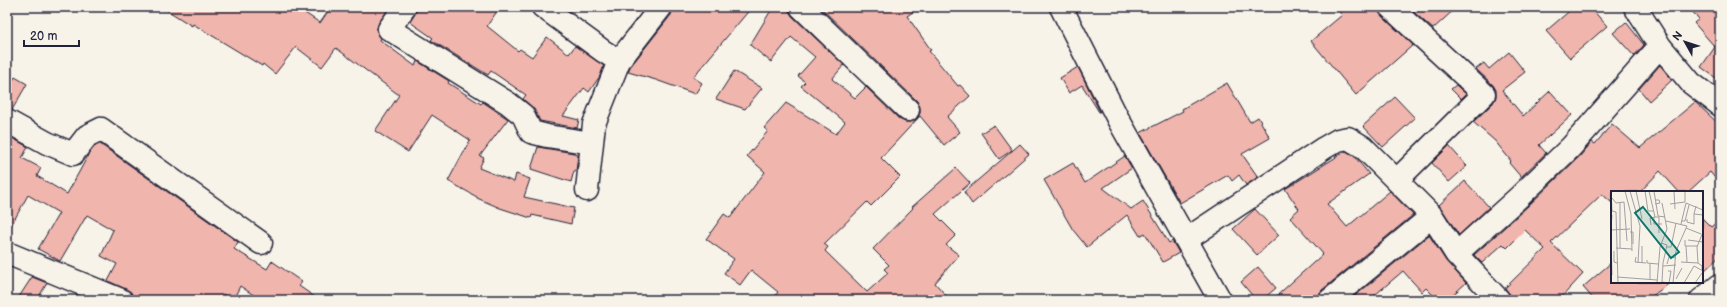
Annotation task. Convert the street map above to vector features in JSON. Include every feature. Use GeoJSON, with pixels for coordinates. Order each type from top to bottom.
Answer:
{"type":"FeatureCollection","features":[{"type":"Feature","properties":{"kind":"street"},"geometry":{"type":"LineString","coordinates":[[405,7],[389,29],[508,103],[523,115],[532,132],[547,136],[592,143]]}},
{"type":"Feature","properties":{"kind":"street"},"geometry":{"type":"LineString","coordinates":[[543,7],[619,61]]}},
{"type":"Feature","properties":{"kind":"street"},"geometry":{"type":"LineString","coordinates":[[587,190],[594,124],[619,61],[661,7]]}},
{"type":"Feature","properties":{"kind":"street"},"geometry":{"type":"LineString","coordinates":[[801,7],[908,110]]}},
{"type":"Feature","properties":{"kind":"street"},"geometry":{"type":"LineString","coordinates":[[1061,7],[1118,119],[1220,300]]}},
{"type":"Feature","properties":{"kind":"street"},"geometry":{"type":"LineString","coordinates":[[1390,7],[1484,94],[1397,180]]}},
{"type":"Feature","properties":{"kind":"street"},"geometry":{"type":"LineString","coordinates":[[1635,7],[1660,46],[1692,83],[1720,105]]}},
{"type":"Feature","properties":{"kind":"street"},"geometry":{"type":"LineString","coordinates":[[1456,254],[1520,197],[1571,147],[1660,46]]}},
{"type":"Feature","properties":{"kind":"street"},"geometry":{"type":"LineString","coordinates":[[7,121],[47,143],[73,154],[88,136],[101,129],[261,243]]}},
{"type":"Feature","properties":{"kind":"street"},"geometry":{"type":"LineString","coordinates":[[1187,239],[1338,140],[1348,138],[1364,147],[1432,216],[1456,254],[1499,300]]}},
{"type":"Feature","properties":{"kind":"street"},"geometry":{"type":"LineString","coordinates":[[1330,300],[1432,216]]}},
{"type":"Feature","properties":{"kind":"street"},"geometry":{"type":"LineString","coordinates":[[7,253],[121,300]]}},
{"type":"Feature","properties":{"kind":"street"},"geometry":{"type":"LineString","coordinates":[[1701,300],[1720,285]]}},
{"type":"Feature","properties":{"kind":"building"},"geometry":{"type":"Polygon","coordinates":[[[162,7],[296,7],[320,23],[331,7],[390,7],[379,22],[377,28],[378,34],[381,38],[380,40],[415,66],[417,61],[449,81],[448,83],[481,104],[483,102],[508,119],[480,156],[484,158],[479,168],[514,182],[516,174],[530,179],[524,197],[574,208],[571,224],[532,215],[531,218],[500,208],[477,198],[448,181],[470,140],[432,115],[408,152],[375,131],[399,95],[336,48],[322,67],[296,47],[275,74],[263,64],[262,66],[162,7]]]}},
{"type":"Feature","properties":{"kind":"building"},"geometry":{"type":"Polygon","coordinates":[[[417,7],[500,7],[487,26],[518,51],[520,49],[532,57],[547,37],[569,54],[575,46],[604,66],[600,76],[589,92],[584,88],[563,116],[579,120],[577,128],[540,121],[534,109],[523,99],[526,95],[491,71],[488,75],[431,40],[433,38],[410,22],[417,7]]]}},
{"type":"Feature","properties":{"kind":"building"},"geometry":{"type":"Polygon","coordinates":[[[673,7],[752,7],[693,77],[702,83],[695,94],[628,72],[630,67],[671,15],[673,7]]]}},
{"type":"Feature","properties":{"kind":"building"},"geometry":{"type":"Polygon","coordinates":[[[773,7],[784,7],[789,11],[792,16],[844,65],[832,79],[855,98],[866,87],[899,119],[905,122],[911,122],[917,119],[920,113],[920,107],[917,101],[820,7],[920,7],[907,16],[931,50],[929,51],[958,86],[960,85],[970,96],[947,117],[960,132],[944,145],[920,116],[881,158],[900,177],[871,206],[867,202],[824,244],[828,247],[825,251],[867,292],[888,273],[884,269],[889,265],[873,249],[913,208],[912,207],[956,168],[970,183],[935,214],[956,235],[946,245],[959,255],[935,283],[950,300],[772,300],[778,292],[751,270],[740,285],[724,273],[734,259],[706,239],[724,214],[730,218],[765,172],[747,156],[768,131],[764,128],[786,103],[836,134],[845,122],[801,86],[805,82],[798,76],[815,57],[791,37],[771,62],[750,45],[773,7]]]}},
{"type":"Feature","properties":{"kind":"building"},"geometry":{"type":"Polygon","coordinates":[[[1335,7],[1378,7],[1382,16],[1413,45],[1356,95],[1311,41],[1342,15],[1335,7]]]}},
{"type":"Feature","properties":{"kind":"building"},"geometry":{"type":"Polygon","coordinates":[[[1408,7],[1457,7],[1433,29],[1408,7]]]}},
{"type":"Feature","properties":{"kind":"building"},"geometry":{"type":"Polygon","coordinates":[[[1574,7],[1590,7],[1607,26],[1570,58],[1546,31],[1574,7]]]}},
{"type":"Feature","properties":{"kind":"building"},"geometry":{"type":"Polygon","coordinates":[[[1688,7],[1720,7],[1720,81],[1701,67],[1715,47],[1694,23],[1699,19],[1688,7]]]}},
{"type":"Feature","properties":{"kind":"building"},"geometry":{"type":"Polygon","coordinates":[[[1626,22],[1644,45],[1634,56],[1613,33],[1626,22]]]}},
{"type":"Feature","properties":{"kind":"building"},"geometry":{"type":"Polygon","coordinates":[[[1509,52],[1525,72],[1502,90],[1523,116],[1550,91],[1572,115],[1539,145],[1546,153],[1521,177],[1509,163],[1511,161],[1495,141],[1473,122],[1493,103],[1496,97],[1496,90],[1493,85],[1476,69],[1484,63],[1489,69],[1509,52]]]}},
{"type":"Feature","properties":{"kind":"building"},"geometry":{"type":"Polygon","coordinates":[[[1660,65],[1672,80],[1649,101],[1639,89],[1660,65]]]}},
{"type":"Feature","properties":{"kind":"building"},"geometry":{"type":"Polygon","coordinates":[[[1078,67],[1100,112],[1082,85],[1069,93],[1060,78],[1078,67]]]}},
{"type":"Feature","properties":{"kind":"building"},"geometry":{"type":"Polygon","coordinates":[[[734,71],[762,88],[745,109],[716,99],[734,71]]]}},
{"type":"Feature","properties":{"kind":"building"},"geometry":{"type":"Polygon","coordinates":[[[15,77],[27,84],[12,110],[7,109],[7,89],[15,77]]]}},
{"type":"Feature","properties":{"kind":"building"},"geometry":{"type":"Polygon","coordinates":[[[1227,83],[1250,122],[1258,117],[1270,138],[1242,154],[1258,177],[1246,185],[1239,175],[1232,181],[1228,175],[1180,203],[1140,133],[1183,111],[1182,109],[1227,83]]]}},
{"type":"Feature","properties":{"kind":"building"},"geometry":{"type":"Polygon","coordinates":[[[1456,85],[1466,94],[1461,99],[1451,89],[1456,85]]]}},
{"type":"Feature","properties":{"kind":"building"},"geometry":{"type":"Polygon","coordinates":[[[1395,97],[1415,118],[1383,147],[1363,126],[1395,97]]]}},
{"type":"Feature","properties":{"kind":"building"},"geometry":{"type":"Polygon","coordinates":[[[1695,102],[1720,125],[1720,184],[1710,172],[1689,191],[1678,191],[1660,171],[1641,191],[1611,191],[1611,202],[1602,194],[1551,243],[1583,274],[1559,300],[1514,300],[1505,288],[1545,249],[1525,230],[1507,248],[1503,244],[1482,263],[1474,255],[1528,206],[1580,156],[1592,142],[1595,144],[1612,124],[1640,148],[1695,102]]]}},
{"type":"Feature","properties":{"kind":"building"},"geometry":{"type":"Polygon","coordinates":[[[994,125],[1012,150],[999,159],[981,133],[994,125]]]}},
{"type":"Feature","properties":{"kind":"building"},"geometry":{"type":"Polygon","coordinates":[[[7,135],[28,147],[22,158],[41,168],[37,176],[67,194],[90,152],[95,146],[100,144],[238,242],[234,249],[267,269],[272,261],[302,282],[299,286],[319,300],[261,300],[240,286],[233,300],[223,294],[220,300],[140,300],[133,297],[131,292],[126,289],[108,281],[117,264],[101,256],[113,230],[87,215],[60,261],[38,249],[59,213],[28,195],[7,233],[7,135]]]}},
{"type":"Feature","properties":{"kind":"building"},"geometry":{"type":"Polygon","coordinates":[[[1020,144],[1029,154],[972,204],[964,192],[1020,144]]]}},
{"type":"Feature","properties":{"kind":"building"},"geometry":{"type":"Polygon","coordinates":[[[1449,146],[1467,166],[1449,182],[1432,163],[1449,146]]]}},
{"type":"Feature","properties":{"kind":"building"},"geometry":{"type":"Polygon","coordinates":[[[538,147],[578,155],[576,171],[574,171],[571,182],[531,169],[538,147]]]}},
{"type":"Feature","properties":{"kind":"building"},"geometry":{"type":"Polygon","coordinates":[[[1346,151],[1355,157],[1369,174],[1327,204],[1347,227],[1390,191],[1413,215],[1322,290],[1318,295],[1318,300],[1272,300],[1323,254],[1290,217],[1299,209],[1285,189],[1346,151]]]}},
{"type":"Feature","properties":{"kind":"building"},"geometry":{"type":"Polygon","coordinates":[[[1125,156],[1132,168],[1103,188],[1131,209],[1143,201],[1169,243],[1172,241],[1179,253],[1163,262],[1145,233],[1140,236],[1127,215],[1087,247],[1073,230],[1044,180],[1073,163],[1085,183],[1125,156]]]}},
{"type":"Feature","properties":{"kind":"building"},"geometry":{"type":"Polygon","coordinates":[[[1465,181],[1489,207],[1459,235],[1439,205],[1465,181]]]}},
{"type":"Feature","properties":{"kind":"building"},"geometry":{"type":"Polygon","coordinates":[[[1255,209],[1279,235],[1257,255],[1233,229],[1255,209]]]}},
{"type":"Feature","properties":{"kind":"building"},"geometry":{"type":"Polygon","coordinates":[[[1703,219],[1711,227],[1720,219],[1720,256],[1703,272],[1703,219]]]}},
{"type":"Feature","properties":{"kind":"building"},"geometry":{"type":"Polygon","coordinates":[[[1429,235],[1446,261],[1466,283],[1447,300],[1438,300],[1426,288],[1422,292],[1403,271],[1369,300],[1350,300],[1429,235]]]}},
{"type":"Feature","properties":{"kind":"building"},"geometry":{"type":"Polygon","coordinates":[[[1611,263],[1611,283],[1670,283],[1647,300],[1594,300],[1583,287],[1611,263]]]}},
{"type":"Feature","properties":{"kind":"building"},"geometry":{"type":"Polygon","coordinates":[[[1258,267],[1276,288],[1262,300],[1256,300],[1241,282],[1258,267]]]}},
{"type":"Feature","properties":{"kind":"building"},"geometry":{"type":"Polygon","coordinates":[[[32,277],[47,283],[37,300],[17,300],[32,277]]]}}]}
